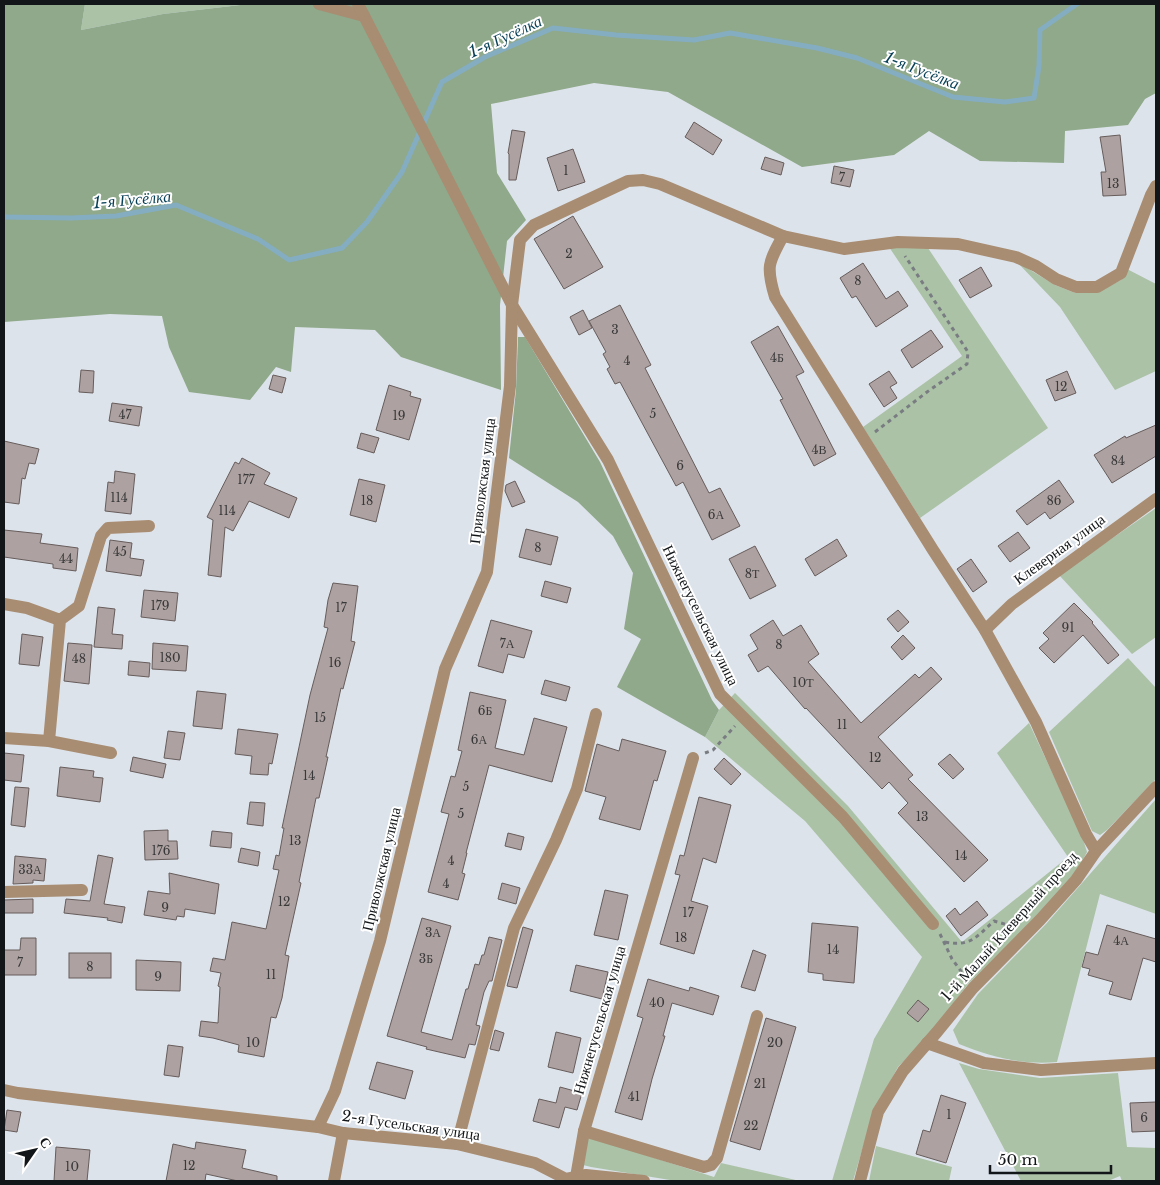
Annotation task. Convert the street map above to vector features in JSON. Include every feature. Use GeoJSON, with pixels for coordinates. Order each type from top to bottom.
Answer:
{"type":"FeatureCollection","features":[{"type":"Feature","properties":{"kind":"street"},"geometry":{"type":"LineString","coordinates":[[320,4],[364,16]]}},
{"type":"Feature","properties":{"kind":"street","name":"Нижнегусельская улица"},"geometry":{"type":"LineString","coordinates":[[358,4],[512,305],[608,460],[720,694],[843,817],[932,924]]}},
{"type":"Feature","properties":{"kind":"street","name":"Приволжская улица"},"geometry":{"type":"LineString","coordinates":[[318,1127],[335,1091],[380,941],[445,669],[487,572],[510,386],[512,305],[520,240],[534,225],[628,180],[643,180],[660,184],[783,236],[844,249],[898,242],[958,244],[1023,260],[1056,279],[1076,287],[1097,287],[1121,273],[1156,186]]}},
{"type":"Feature","properties":{"kind":"street"},"geometry":{"type":"LineString","coordinates":[[783,236],[770,258],[769,278],[774,297],[985,630],[1036,722],[1086,834],[1096,851]]}},
{"type":"Feature","properties":{"kind":"street","name":"Клеверная улица"},"geometry":{"type":"LineString","coordinates":[[985,630],[1012,604],[1156,499]]}},
{"type":"Feature","properties":{"kind":"street"},"geometry":{"type":"LineString","coordinates":[[49,741],[60,620],[79,606],[101,536],[108,528],[149,526]]}},
{"type":"Feature","properties":{"kind":"street"},"geometry":{"type":"LineString","coordinates":[[4,604],[27,608],[60,620]]}},
{"type":"Feature","properties":{"kind":"street"},"geometry":{"type":"LineString","coordinates":[[457,1144],[514,928],[578,789],[596,714]]}},
{"type":"Feature","properties":{"kind":"street"},"geometry":{"type":"LineString","coordinates":[[4,738],[49,741],[111,752]]}},
{"type":"Feature","properties":{"kind":"street","name":"Нижнегусельская улица"},"geometry":{"type":"LineString","coordinates":[[569,1179],[693,758]]}},
{"type":"Feature","properties":{"kind":"street","name":"1-й Малый Клеверный проезд"},"geometry":{"type":"LineString","coordinates":[[860,1181],[878,1112],[902,1071],[973,988],[1026,935],[1076,880],[1096,851],[1156,787]]}},
{"type":"Feature","properties":{"kind":"street"},"geometry":{"type":"LineString","coordinates":[[4,892],[82,890]]}},
{"type":"Feature","properties":{"kind":"street"},"geometry":{"type":"LineString","coordinates":[[584,1131],[704,1167],[712,1165],[716,1158],[756,1016]]}},
{"type":"Feature","properties":{"kind":"street"},"geometry":{"type":"LineString","coordinates":[[926,1043],[984,1062],[1041,1070],[1156,1063]]}},
{"type":"Feature","properties":{"kind":"street"},"geometry":{"type":"LineString","coordinates":[[4,1090],[318,1127]]}},
{"type":"Feature","properties":{"kind":"street","name":"2-я Гусельская улица"},"geometry":{"type":"LineString","coordinates":[[318,1127],[343,1133],[457,1144],[535,1163],[569,1179],[586,1175],[644,1181]]}},
{"type":"Feature","properties":{"kind":"street"},"geometry":{"type":"LineString","coordinates":[[334,1181],[343,1133]]}},
{"type":"Feature","properties":{"kind":"path"},"geometry":{"type":"LineString","coordinates":[[865,440],[967,364],[968,352],[903,254],[898,242]]}},
{"type":"Feature","properties":{"kind":"path"},"geometry":{"type":"LineString","coordinates":[[693,758],[713,750],[742,716]]}},
{"type":"Feature","properties":{"kind":"path"},"geometry":{"type":"LineString","coordinates":[[973,988],[952,959],[945,942],[960,945],[974,939],[994,921],[1012,925],[1026,935]]}},
{"type":"Feature","properties":{"kind":"green space"},"geometry":{"type":"Polygon","coordinates":[[[4,4],[85,4],[81,30],[163,14],[249,4],[1156,4],[1156,93],[1145,99],[1128,125],[1065,131],[1064,163],[980,161],[929,131],[894,155],[802,167],[668,92],[594,83],[491,104],[497,173],[526,220],[507,241],[500,305],[501,390],[401,357],[375,330],[295,327],[291,372],[276,367],[250,400],[189,392],[169,347],[162,316],[110,314],[4,322],[4,4]]]}},
{"type":"Feature","properties":{"kind":"green space"},"geometry":{"type":"Polygon","coordinates":[[[85,4],[249,4],[163,14],[81,30],[85,4]]]}},
{"type":"Feature","properties":{"kind":"green space"},"geometry":{"type":"Polygon","coordinates":[[[889,247],[928,248],[1048,428],[920,518],[863,427],[962,356],[889,247]]]}},
{"type":"Feature","properties":{"kind":"green space"},"geometry":{"type":"Polygon","coordinates":[[[1017,262],[1055,285],[1075,293],[1096,293],[1121,280],[1127,269],[1156,284],[1156,371],[1115,390],[1060,307],[1017,262]]]}},
{"type":"Feature","properties":{"kind":"green space"},"geometry":{"type":"Polygon","coordinates":[[[518,337],[525,337],[600,462],[712,700],[719,710],[705,737],[617,687],[641,639],[624,629],[633,573],[613,536],[578,502],[509,458],[516,390],[518,337]]]}},
{"type":"Feature","properties":{"kind":"green space"},"geometry":{"type":"Polygon","coordinates":[[[1156,508],[1156,637],[1132,654],[1059,575],[1156,508]]]}},
{"type":"Feature","properties":{"kind":"green space"},"geometry":{"type":"Polygon","coordinates":[[[1128,658],[1156,688],[1156,779],[1100,835],[1092,831],[1049,732],[1128,658]]]}},
{"type":"Feature","properties":{"kind":"green space"},"geometry":{"type":"Polygon","coordinates":[[[735,693],[848,806],[962,942],[1068,857],[997,753],[1029,723],[1082,836],[1087,852],[1074,877],[1036,918],[968,984],[932,1032],[898,1067],[873,1113],[853,1181],[832,1181],[874,1039],[922,957],[805,821],[705,737],[719,710],[735,693]]]}},
{"type":"Feature","properties":{"kind":"green space"},"geometry":{"type":"Polygon","coordinates":[[[1156,799],[1156,914],[1100,894],[1057,1062],[1044,1063],[1006,1059],[959,1044],[953,1030],[978,994],[1046,924],[1156,799]]]}},
{"type":"Feature","properties":{"kind":"green space"},"geometry":{"type":"Polygon","coordinates":[[[959,1063],[979,1069],[1040,1078],[1118,1073],[1127,1147],[1156,1148],[1156,1181],[1122,1181],[1120,1176],[1108,1181],[1021,1181],[959,1063]]]}},
{"type":"Feature","properties":{"kind":"green space"},"geometry":{"type":"Polygon","coordinates":[[[586,1136],[714,1177],[721,1163],[800,1181],[676,1181],[591,1167],[583,1165],[586,1136]]]}},
{"type":"Feature","properties":{"kind":"green space"},"geometry":{"type":"Polygon","coordinates":[[[876,1146],[952,1167],[949,1181],[869,1181],[876,1146]]]}},
{"type":"Feature","properties":{"kind":"building"},"geometry":{"type":"Polygon","coordinates":[[[694,122],[722,140],[713,155],[685,137],[694,122]]]}},
{"type":"Feature","properties":{"kind":"building"},"geometry":{"type":"Polygon","coordinates":[[[512,130],[525,132],[516,180],[509,180],[508,153],[512,130]]]}},
{"type":"Feature","properties":{"kind":"building"},"geometry":{"type":"Polygon","coordinates":[[[1120,135],[1126,195],[1103,196],[1101,172],[1106,172],[1100,137],[1120,135]]]}},
{"type":"Feature","properties":{"kind":"building"},"geometry":{"type":"Polygon","coordinates":[[[573,149],[585,182],[558,191],[547,158],[573,149]]]}},
{"type":"Feature","properties":{"kind":"building"},"geometry":{"type":"Polygon","coordinates":[[[765,157],[784,163],[781,175],[761,169],[765,157]]]}},
{"type":"Feature","properties":{"kind":"building"},"geometry":{"type":"Polygon","coordinates":[[[834,166],[854,170],[850,187],[831,183],[834,166]]]}},
{"type":"Feature","properties":{"kind":"building"},"geometry":{"type":"Polygon","coordinates":[[[573,216],[603,267],[564,289],[534,239],[573,216]]]}},
{"type":"Feature","properties":{"kind":"building"},"geometry":{"type":"Polygon","coordinates":[[[863,263],[886,299],[898,291],[908,306],[876,327],[856,296],[852,298],[840,278],[863,263]]]}},
{"type":"Feature","properties":{"kind":"building"},"geometry":{"type":"Polygon","coordinates":[[[981,267],[992,286],[970,298],[959,280],[981,267]]]}},
{"type":"Feature","properties":{"kind":"building"},"geometry":{"type":"Polygon","coordinates":[[[620,305],[651,365],[645,368],[709,493],[720,488],[740,526],[712,540],[683,482],[676,486],[620,382],[615,384],[607,369],[610,367],[603,354],[606,352],[589,321],[620,305]]]}},
{"type":"Feature","properties":{"kind":"building"},"geometry":{"type":"Polygon","coordinates":[[[583,310],[592,328],[579,335],[570,317],[583,310]]]}},
{"type":"Feature","properties":{"kind":"building"},"geometry":{"type":"Polygon","coordinates":[[[778,326],[804,372],[796,376],[836,454],[814,466],[780,400],[783,399],[751,342],[778,326]]]}},
{"type":"Feature","properties":{"kind":"building"},"geometry":{"type":"Polygon","coordinates":[[[931,330],[943,347],[912,368],[901,350],[931,330]]]}},
{"type":"Feature","properties":{"kind":"building"},"geometry":{"type":"Polygon","coordinates":[[[81,370],[94,371],[93,393],[79,392],[81,370]]]}},
{"type":"Feature","properties":{"kind":"building"},"geometry":{"type":"Polygon","coordinates":[[[889,371],[897,383],[890,387],[897,398],[884,407],[869,384],[889,371]]]}},
{"type":"Feature","properties":{"kind":"building"},"geometry":{"type":"Polygon","coordinates":[[[1067,371],[1076,393],[1055,401],[1046,380],[1067,371]]]}},
{"type":"Feature","properties":{"kind":"building"},"geometry":{"type":"Polygon","coordinates":[[[273,375],[286,378],[282,393],[269,389],[273,375]]]}},
{"type":"Feature","properties":{"kind":"building"},"geometry":{"type":"Polygon","coordinates":[[[389,385],[411,392],[410,396],[421,399],[409,440],[376,430],[389,385]]]}},
{"type":"Feature","properties":{"kind":"building"},"geometry":{"type":"Polygon","coordinates":[[[112,403],[142,407],[139,426],[109,421],[112,403]]]}},
{"type":"Feature","properties":{"kind":"building"},"geometry":{"type":"Polygon","coordinates":[[[1156,425],[1156,456],[1112,483],[1094,455],[1125,436],[1126,438],[1156,425]]]}},
{"type":"Feature","properties":{"kind":"building"},"geometry":{"type":"Polygon","coordinates":[[[361,433],[379,438],[374,453],[357,448],[361,433]]]}},
{"type":"Feature","properties":{"kind":"building"},"geometry":{"type":"Polygon","coordinates":[[[4,441],[39,449],[35,464],[29,463],[25,479],[22,478],[19,504],[4,502],[4,441]]]}},
{"type":"Feature","properties":{"kind":"building"},"geometry":{"type":"Polygon","coordinates":[[[242,458],[270,473],[264,484],[297,498],[289,518],[249,501],[233,531],[225,527],[221,577],[208,575],[213,520],[207,517],[235,462],[239,464],[242,458]]]}},
{"type":"Feature","properties":{"kind":"building"},"geometry":{"type":"Polygon","coordinates":[[[115,471],[135,474],[131,514],[105,511],[108,482],[114,483],[115,471]]]}},
{"type":"Feature","properties":{"kind":"building"},"geometry":{"type":"Polygon","coordinates":[[[359,479],[385,485],[376,522],[350,515],[359,479]]]}},
{"type":"Feature","properties":{"kind":"building"},"geometry":{"type":"Polygon","coordinates":[[[1059,480],[1074,502],[1050,519],[1045,512],[1027,525],[1016,511],[1059,480]]]}},
{"type":"Feature","properties":{"kind":"building"},"geometry":{"type":"Polygon","coordinates":[[[515,481],[525,502],[512,507],[505,491],[506,485],[515,481]]]}},
{"type":"Feature","properties":{"kind":"building"},"geometry":{"type":"Polygon","coordinates":[[[526,529],[558,537],[551,565],[519,557],[526,529]]]}},
{"type":"Feature","properties":{"kind":"building"},"geometry":{"type":"Polygon","coordinates":[[[4,530],[42,534],[40,543],[78,548],[76,571],[53,568],[53,564],[4,557],[4,530]]]}},
{"type":"Feature","properties":{"kind":"building"},"geometry":{"type":"Polygon","coordinates":[[[1018,532],[1030,548],[1010,562],[998,546],[1018,532]]]}},
{"type":"Feature","properties":{"kind":"building"},"geometry":{"type":"Polygon","coordinates":[[[837,539],[847,556],[815,576],[805,559],[837,539]]]}},
{"type":"Feature","properties":{"kind":"building"},"geometry":{"type":"Polygon","coordinates":[[[110,540],[132,543],[130,558],[144,560],[141,576],[106,571],[110,540]]]}},
{"type":"Feature","properties":{"kind":"building"},"geometry":{"type":"Polygon","coordinates":[[[755,546],[776,586],[750,599],[729,559],[755,546]]]}},
{"type":"Feature","properties":{"kind":"building"},"geometry":{"type":"Polygon","coordinates":[[[971,559],[987,582],[973,592],[957,569],[971,559]]]}},
{"type":"Feature","properties":{"kind":"building"},"geometry":{"type":"Polygon","coordinates":[[[545,581],[571,588],[567,603],[541,596],[545,581]]]}},
{"type":"Feature","properties":{"kind":"building"},"geometry":{"type":"Polygon","coordinates":[[[333,583],[358,586],[351,641],[355,642],[343,689],[341,688],[319,798],[316,798],[299,882],[301,883],[285,955],[289,956],[282,998],[276,1018],[271,1017],[264,1057],[238,1052],[239,1045],[199,1036],[201,1021],[218,1023],[220,987],[218,986],[221,973],[210,971],[213,958],[225,960],[232,922],[266,929],[279,870],[273,869],[276,855],[279,856],[284,828],[282,828],[310,695],[328,628],[324,627],[333,583]]]}},
{"type":"Feature","properties":{"kind":"building"},"geometry":{"type":"Polygon","coordinates":[[[144,590],[178,593],[175,621],[141,617],[144,590]]]}},
{"type":"Feature","properties":{"kind":"building"},"geometry":{"type":"Polygon","coordinates":[[[1074,603],[1093,622],[1119,655],[1108,664],[1083,635],[1054,663],[1039,648],[1049,639],[1043,633],[1074,603]]]}},
{"type":"Feature","properties":{"kind":"building"},"geometry":{"type":"Polygon","coordinates":[[[98,607],[115,609],[112,634],[123,635],[122,649],[94,647],[98,607]]]}},
{"type":"Feature","properties":{"kind":"building"},"geometry":{"type":"Polygon","coordinates":[[[898,610],[909,622],[898,632],[887,619],[898,610]]]}},
{"type":"Feature","properties":{"kind":"building"},"geometry":{"type":"Polygon","coordinates":[[[491,620],[532,631],[524,658],[508,654],[503,673],[478,666],[491,620]]]}},
{"type":"Feature","properties":{"kind":"building"},"geometry":{"type":"Polygon","coordinates":[[[773,620],[783,636],[801,625],[819,654],[808,662],[861,723],[915,674],[919,678],[931,667],[942,679],[878,737],[913,775],[908,779],[988,860],[964,882],[898,813],[908,803],[889,782],[882,789],[805,709],[768,666],[758,672],[748,655],[758,649],[750,635],[773,620]]]}},
{"type":"Feature","properties":{"kind":"building"},"geometry":{"type":"Polygon","coordinates":[[[22,634],[43,637],[39,666],[19,664],[22,634]]]}},
{"type":"Feature","properties":{"kind":"building"},"geometry":{"type":"Polygon","coordinates":[[[903,635],[915,648],[902,660],[891,647],[903,635]]]}},
{"type":"Feature","properties":{"kind":"building"},"geometry":{"type":"Polygon","coordinates":[[[68,643],[92,645],[89,684],[64,681],[68,643]]]}},
{"type":"Feature","properties":{"kind":"building"},"geometry":{"type":"Polygon","coordinates":[[[153,643],[188,646],[186,671],[152,669],[153,643]]]}},
{"type":"Feature","properties":{"kind":"building"},"geometry":{"type":"Polygon","coordinates":[[[129,661],[150,663],[149,677],[128,675],[129,661]]]}},
{"type":"Feature","properties":{"kind":"building"},"geometry":{"type":"Polygon","coordinates":[[[545,680],[570,687],[566,701],[541,694],[545,680]]]}},
{"type":"Feature","properties":{"kind":"building"},"geometry":{"type":"Polygon","coordinates":[[[197,691],[226,694],[222,729],[193,726],[197,691]]]}},
{"type":"Feature","properties":{"kind":"building"},"geometry":{"type":"Polygon","coordinates":[[[470,692],[506,700],[495,748],[524,755],[534,718],[567,727],[552,782],[489,765],[466,853],[462,873],[465,874],[458,900],[428,892],[449,814],[441,812],[451,776],[455,777],[462,751],[458,750],[470,692]]]}},
{"type":"Feature","properties":{"kind":"building"},"geometry":{"type":"Polygon","coordinates":[[[238,729],[278,734],[272,764],[269,763],[268,775],[250,774],[252,756],[235,754],[238,729]]]}},
{"type":"Feature","properties":{"kind":"building"},"geometry":{"type":"Polygon","coordinates":[[[168,731],[185,733],[180,760],[164,758],[168,731]]]}},
{"type":"Feature","properties":{"kind":"building"},"geometry":{"type":"Polygon","coordinates":[[[622,739],[666,751],[657,781],[654,780],[640,830],[599,819],[606,797],[585,791],[597,744],[619,751],[622,739]]]}},
{"type":"Feature","properties":{"kind":"building"},"geometry":{"type":"Polygon","coordinates":[[[4,753],[24,755],[21,782],[4,780],[4,753]]]}},
{"type":"Feature","properties":{"kind":"building"},"geometry":{"type":"Polygon","coordinates":[[[950,754],[964,769],[953,779],[938,764],[950,754]]]}},
{"type":"Feature","properties":{"kind":"building"},"geometry":{"type":"Polygon","coordinates":[[[133,757],[166,764],[163,778],[130,771],[133,757]]]}},
{"type":"Feature","properties":{"kind":"building"},"geometry":{"type":"Polygon","coordinates":[[[724,758],[741,774],[731,785],[714,769],[724,758]]]}},
{"type":"Feature","properties":{"kind":"building"},"geometry":{"type":"Polygon","coordinates":[[[60,767],[94,771],[93,777],[103,778],[100,802],[57,796],[60,767]]]}},
{"type":"Feature","properties":{"kind":"building"},"geometry":{"type":"Polygon","coordinates":[[[15,787],[29,788],[25,827],[11,825],[15,787]]]}},
{"type":"Feature","properties":{"kind":"building"},"geometry":{"type":"Polygon","coordinates":[[[699,797],[731,805],[716,863],[703,858],[691,901],[708,906],[694,954],[660,944],[680,875],[675,874],[680,855],[684,856],[699,797]]]}},
{"type":"Feature","properties":{"kind":"building"},"geometry":{"type":"Polygon","coordinates":[[[250,802],[265,803],[263,826],[247,824],[250,802]]]}},
{"type":"Feature","properties":{"kind":"building"},"geometry":{"type":"Polygon","coordinates":[[[168,830],[168,841],[177,841],[178,859],[145,860],[144,831],[168,830]]]}},
{"type":"Feature","properties":{"kind":"building"},"geometry":{"type":"Polygon","coordinates":[[[212,831],[232,833],[231,848],[210,846],[212,831]]]}},
{"type":"Feature","properties":{"kind":"building"},"geometry":{"type":"Polygon","coordinates":[[[508,833],[524,837],[521,850],[505,846],[508,833]]]}},
{"type":"Feature","properties":{"kind":"building"},"geometry":{"type":"Polygon","coordinates":[[[241,848],[260,852],[258,866],[238,862],[241,848]]]}},
{"type":"Feature","properties":{"kind":"building"},"geometry":{"type":"Polygon","coordinates":[[[98,855],[113,858],[104,904],[125,907],[122,923],[107,920],[108,918],[64,913],[66,899],[90,901],[98,855]]]}},
{"type":"Feature","properties":{"kind":"building"},"geometry":{"type":"Polygon","coordinates":[[[15,856],[46,859],[44,881],[33,880],[33,883],[13,884],[15,856]]]}},
{"type":"Feature","properties":{"kind":"building"},"geometry":{"type":"Polygon","coordinates":[[[169,873],[219,884],[215,914],[185,909],[184,917],[177,916],[176,920],[144,915],[148,891],[170,894],[169,873]]]}},
{"type":"Feature","properties":{"kind":"building"},"geometry":{"type":"Polygon","coordinates":[[[502,883],[520,888],[516,904],[498,899],[502,883]]]}},
{"type":"Feature","properties":{"kind":"building"},"geometry":{"type":"Polygon","coordinates":[[[605,890],[628,895],[618,940],[594,935],[605,890]]]}},
{"type":"Feature","properties":{"kind":"building"},"geometry":{"type":"Polygon","coordinates":[[[33,899],[33,913],[4,913],[4,900],[33,899]]]}},
{"type":"Feature","properties":{"kind":"building"},"geometry":{"type":"Polygon","coordinates":[[[977,901],[988,915],[961,936],[946,916],[955,908],[960,915],[977,901]]]}},
{"type":"Feature","properties":{"kind":"building"},"geometry":{"type":"Polygon","coordinates":[[[422,918],[451,926],[421,1032],[452,1040],[475,964],[479,965],[489,937],[502,940],[492,981],[489,981],[484,992],[476,1025],[480,1026],[475,1045],[469,1044],[465,1058],[426,1049],[427,1047],[387,1036],[422,918]]]}},
{"type":"Feature","properties":{"kind":"building"},"geometry":{"type":"Polygon","coordinates":[[[812,923],[858,927],[854,983],[823,980],[823,974],[808,972],[812,923]]]}},
{"type":"Feature","properties":{"kind":"building"},"geometry":{"type":"Polygon","coordinates":[[[1107,925],[1156,939],[1156,962],[1143,958],[1131,1000],[1109,994],[1113,982],[1088,975],[1090,969],[1082,967],[1086,952],[1098,955],[1107,925]]]}},
{"type":"Feature","properties":{"kind":"building"},"geometry":{"type":"Polygon","coordinates":[[[523,927],[533,930],[517,988],[507,986],[523,927]]]}},
{"type":"Feature","properties":{"kind":"building"},"geometry":{"type":"Polygon","coordinates":[[[21,938],[36,938],[36,975],[4,975],[4,950],[20,950],[21,938]]]}},
{"type":"Feature","properties":{"kind":"building"},"geometry":{"type":"Polygon","coordinates":[[[753,950],[766,955],[755,991],[741,987],[753,950]]]}},
{"type":"Feature","properties":{"kind":"building"},"geometry":{"type":"Polygon","coordinates":[[[69,953],[111,953],[111,978],[69,978],[69,953]]]}},
{"type":"Feature","properties":{"kind":"building"},"geometry":{"type":"Polygon","coordinates":[[[136,960],[181,962],[180,991],[136,990],[136,960]]]}},
{"type":"Feature","properties":{"kind":"building"},"geometry":{"type":"Polygon","coordinates":[[[576,965],[608,972],[602,999],[570,991],[576,965]]]}},
{"type":"Feature","properties":{"kind":"building"},"geometry":{"type":"Polygon","coordinates":[[[648,979],[689,991],[690,987],[719,996],[713,1015],[672,1003],[642,1120],[615,1112],[643,1018],[637,1016],[648,979]]]}},
{"type":"Feature","properties":{"kind":"building"},"geometry":{"type":"Polygon","coordinates":[[[918,1000],[929,1009],[918,1022],[907,1013],[918,1000]]]}},
{"type":"Feature","properties":{"kind":"building"},"geometry":{"type":"Polygon","coordinates":[[[766,1018],[796,1027],[760,1150],[730,1141],[766,1018]]]}},
{"type":"Feature","properties":{"kind":"building"},"geometry":{"type":"Polygon","coordinates":[[[495,1030],[504,1033],[499,1051],[490,1049],[495,1030]]]}},
{"type":"Feature","properties":{"kind":"building"},"geometry":{"type":"Polygon","coordinates":[[[556,1032],[581,1038],[573,1073],[548,1067],[556,1032]]]}},
{"type":"Feature","properties":{"kind":"building"},"geometry":{"type":"Polygon","coordinates":[[[168,1045],[183,1047],[179,1077],[164,1075],[168,1045]]]}},
{"type":"Feature","properties":{"kind":"building"},"geometry":{"type":"Polygon","coordinates":[[[377,1062],[413,1071],[405,1099],[369,1089],[377,1062]]]}},
{"type":"Feature","properties":{"kind":"building"},"geometry":{"type":"Polygon","coordinates":[[[560,1087],[582,1093],[577,1110],[565,1107],[559,1128],[533,1121],[539,1099],[556,1103],[560,1087]]]}},
{"type":"Feature","properties":{"kind":"building"},"geometry":{"type":"Polygon","coordinates":[[[941,1095],[966,1103],[946,1163],[916,1154],[923,1130],[930,1132],[941,1095]]]}},
{"type":"Feature","properties":{"kind":"building"},"geometry":{"type":"Polygon","coordinates":[[[1156,1102],[1156,1131],[1132,1132],[1130,1103],[1156,1102]]]}},
{"type":"Feature","properties":{"kind":"building"},"geometry":{"type":"Polygon","coordinates":[[[7,1110],[21,1112],[17,1132],[4,1130],[7,1110]]]}},
{"type":"Feature","properties":{"kind":"building"},"geometry":{"type":"Polygon","coordinates":[[[196,1142],[246,1150],[242,1168],[277,1176],[277,1181],[238,1181],[206,1174],[205,1181],[166,1181],[173,1144],[195,1149],[196,1142]]]}},
{"type":"Feature","properties":{"kind":"building"},"geometry":{"type":"Polygon","coordinates":[[[56,1147],[90,1150],[87,1181],[54,1181],[56,1147]]]}},
{"type":"Feature","properties":{"kind":"waterway","name":"1-я Гусёлка"},"geometry":{"type":"LineString","coordinates":[[4,217],[71,218],[116,216],[176,205],[258,239],[289,260],[342,248],[367,222],[402,172],[442,82],[485,57],[553,28],[616,35],[694,40],[730,33],[817,48],[857,58],[953,97],[1005,102],[1034,98],[1039,66],[1040,30],[1077,4]]}}]}
